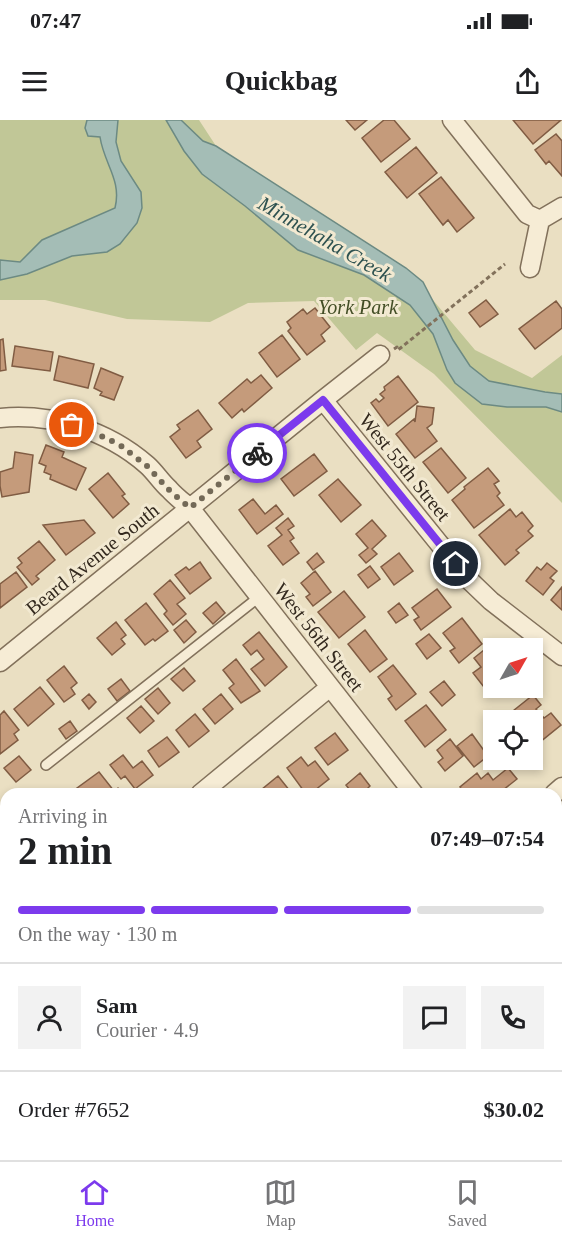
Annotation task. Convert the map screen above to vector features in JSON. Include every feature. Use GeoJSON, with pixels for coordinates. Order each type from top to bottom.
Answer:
{"type":"FeatureCollection","features":[{"type":"Feature","properties":{"kind":"street"},"geometry":{"type":"LineString","coordinates":[[452,120],[527,214],[540,220]]}},
{"type":"Feature","properties":{"kind":"street"},"geometry":{"type":"LineString","coordinates":[[530,268],[540,220],[562,207]]}},
{"type":"Feature","properties":{"kind":"street","name":"Beard Avenue South"},"geometry":{"type":"LineString","coordinates":[[0,662],[381,355]]}},
{"type":"Feature","properties":{"kind":"street","name":"West 55th Street"},"geometry":{"type":"LineString","coordinates":[[323,400],[467,578],[491,602],[562,656]]}},
{"type":"Feature","properties":{"kind":"street","name":"West 56th Street"},"geometry":{"type":"LineString","coordinates":[[0,418],[20,416],[56,420],[89,430],[120,445],[147,466],[171,492],[190,508],[409,788]]}},
{"type":"Feature","properties":{"kind":"street"},"geometry":{"type":"LineString","coordinates":[[207,788],[330,687]]}},
{"type":"Feature","properties":{"kind":"lane"},"geometry":{"type":"LineString","coordinates":[[46,765],[258,597]]}},
{"type":"Feature","properties":{"kind":"path"},"geometry":{"type":"LineString","coordinates":[[404,345],[505,264]]}},
{"type":"Feature","properties":{"kind":"green space","name":"York Park"},"geometry":{"type":"Polygon","coordinates":[[[0,120],[199,120],[216,146],[406,268],[475,350],[532,378],[562,355],[562,503],[434,374],[377,333],[356,350],[314,301],[248,303],[210,322],[127,319],[45,300],[0,300],[0,120]]]}},
{"type":"Feature","properties":{"kind":"water"},"geometry":{"type":"Polygon","coordinates":[[[87,120],[118,120],[116,142],[121,161],[141,192],[142,208],[137,223],[120,244],[107,252],[72,256],[27,274],[0,280],[0,260],[20,262],[42,240],[115,208],[117,198],[114,180],[100,137],[88,136],[85,128],[87,120]]]}},
{"type":"Feature","properties":{"kind":"water","name":"Minnehaha Creek"},"geometry":{"type":"Polygon","coordinates":[[[166,120],[181,120],[203,141],[216,146],[406,268],[423,282],[453,340],[470,366],[489,381],[562,394],[562,412],[546,407],[507,407],[482,404],[455,383],[447,370],[433,334],[410,305],[364,275],[298,250],[202,174],[184,151],[166,120]]]}},
{"type":"Feature","properties":{"kind":"building"},"geometry":{"type":"Polygon","coordinates":[[[346,120],[367,120],[355,130],[346,120]]]}},
{"type":"Feature","properties":{"kind":"building"},"geometry":{"type":"Polygon","coordinates":[[[384,120],[394,120],[410,139],[381,162],[362,138],[384,120]]]}},
{"type":"Feature","properties":{"kind":"building"},"geometry":{"type":"Polygon","coordinates":[[[513,120],[561,120],[533,144],[513,120]]]}},
{"type":"Feature","properties":{"kind":"building"},"geometry":{"type":"Polygon","coordinates":[[[556,134],[562,141],[562,176],[549,161],[546,164],[535,150],[556,134]]]}},
{"type":"Feature","properties":{"kind":"building"},"geometry":{"type":"Polygon","coordinates":[[[416,147],[437,173],[407,198],[385,172],[416,147]]]}},
{"type":"Feature","properties":{"kind":"building"},"geometry":{"type":"Polygon","coordinates":[[[441,177],[474,218],[457,232],[448,220],[443,225],[419,194],[441,177]]]}},
{"type":"Feature","properties":{"kind":"building"},"geometry":{"type":"Polygon","coordinates":[[[486,300],[498,314],[480,327],[469,313],[486,300]]]}},
{"type":"Feature","properties":{"kind":"building"},"geometry":{"type":"Polygon","coordinates":[[[556,301],[562,309],[562,328],[535,349],[519,329],[556,301]]]}},
{"type":"Feature","properties":{"kind":"building"},"geometry":{"type":"Polygon","coordinates":[[[315,308],[330,327],[321,335],[325,341],[307,355],[288,331],[291,328],[287,322],[303,309],[307,314],[315,308]]]}},
{"type":"Feature","properties":{"kind":"building"},"geometry":{"type":"Polygon","coordinates":[[[282,335],[300,359],[277,377],[259,353],[282,335]]]}},
{"type":"Feature","properties":{"kind":"building"},"geometry":{"type":"Polygon","coordinates":[[[3,339],[6,370],[0,371],[0,340],[3,339]]]}},
{"type":"Feature","properties":{"kind":"building"},"geometry":{"type":"Polygon","coordinates":[[[15,346],[53,352],[50,371],[12,366],[15,346]]]}},
{"type":"Feature","properties":{"kind":"building"},"geometry":{"type":"Polygon","coordinates":[[[59,356],[94,364],[88,388],[54,380],[59,356]]]}},
{"type":"Feature","properties":{"kind":"building"},"geometry":{"type":"Polygon","coordinates":[[[101,368],[123,377],[114,400],[100,395],[102,392],[94,388],[101,368]]]}},
{"type":"Feature","properties":{"kind":"building"},"geometry":{"type":"Polygon","coordinates":[[[261,375],[272,388],[244,412],[242,409],[232,418],[219,403],[247,379],[251,383],[261,375]]]}},
{"type":"Feature","properties":{"kind":"building"},"geometry":{"type":"Polygon","coordinates":[[[398,376],[418,402],[388,426],[371,403],[376,399],[379,402],[384,398],[380,394],[385,390],[384,387],[398,376]]]}},
{"type":"Feature","properties":{"kind":"building"},"geometry":{"type":"Polygon","coordinates":[[[417,406],[434,408],[432,424],[427,428],[437,441],[415,458],[396,434],[414,419],[415,422],[417,406]]]}},
{"type":"Feature","properties":{"kind":"building"},"geometry":{"type":"Polygon","coordinates":[[[198,410],[212,429],[197,441],[201,447],[186,458],[170,437],[180,429],[177,425],[198,410]]]}},
{"type":"Feature","properties":{"kind":"building"},"geometry":{"type":"Polygon","coordinates":[[[46,445],[64,452],[62,457],[86,468],[76,490],[50,479],[51,475],[44,472],[46,466],[39,463],[46,445]]]}},
{"type":"Feature","properties":{"kind":"building"},"geometry":{"type":"Polygon","coordinates":[[[441,448],[466,478],[448,493],[423,462],[441,448]]]}},
{"type":"Feature","properties":{"kind":"building"},"geometry":{"type":"Polygon","coordinates":[[[15,452],[33,455],[29,492],[2,497],[0,472],[13,468],[15,452]]]}},
{"type":"Feature","properties":{"kind":"building"},"geometry":{"type":"Polygon","coordinates":[[[314,454],[327,471],[294,496],[281,479],[314,454]]]}},
{"type":"Feature","properties":{"kind":"building"},"geometry":{"type":"Polygon","coordinates":[[[488,468],[499,481],[494,484],[500,493],[497,496],[504,505],[474,528],[452,500],[488,468]]]}},
{"type":"Feature","properties":{"kind":"building"},"geometry":{"type":"Polygon","coordinates":[[[108,473],[125,494],[122,496],[129,504],[113,518],[89,489],[108,473]]]}},
{"type":"Feature","properties":{"kind":"building"},"geometry":{"type":"Polygon","coordinates":[[[338,479],[361,505],[341,522],[319,495],[338,479]]]}},
{"type":"Feature","properties":{"kind":"building"},"geometry":{"type":"Polygon","coordinates":[[[253,499],[265,514],[276,505],[283,514],[257,534],[239,510],[253,499]]]}},
{"type":"Feature","properties":{"kind":"building"},"geometry":{"type":"Polygon","coordinates":[[[510,509],[516,517],[522,512],[533,526],[528,531],[533,536],[516,550],[519,553],[505,565],[479,535],[510,509]]]}},
{"type":"Feature","properties":{"kind":"building"},"geometry":{"type":"Polygon","coordinates":[[[288,518],[294,526],[288,530],[294,538],[290,541],[299,553],[283,565],[268,546],[282,535],[276,528],[288,518]]]}},
{"type":"Feature","properties":{"kind":"building"},"geometry":{"type":"Polygon","coordinates":[[[84,520],[95,533],[66,555],[43,525],[84,520]]]}},
{"type":"Feature","properties":{"kind":"building"},"geometry":{"type":"Polygon","coordinates":[[[372,520],[386,536],[372,549],[377,554],[366,563],[359,555],[368,548],[356,534],[372,520]]]}},
{"type":"Feature","properties":{"kind":"building"},"geometry":{"type":"Polygon","coordinates":[[[39,541],[55,560],[36,576],[39,579],[32,585],[17,567],[22,563],[18,558],[39,541]]]}},
{"type":"Feature","properties":{"kind":"building"},"geometry":{"type":"Polygon","coordinates":[[[317,553],[324,562],[313,570],[307,562],[317,553]]]}},
{"type":"Feature","properties":{"kind":"building"},"geometry":{"type":"Polygon","coordinates":[[[399,553],[413,571],[394,585],[381,567],[399,553]]]}},
{"type":"Feature","properties":{"kind":"building"},"geometry":{"type":"Polygon","coordinates":[[[200,562],[211,578],[190,594],[175,575],[186,567],[189,570],[200,562]]]}},
{"type":"Feature","properties":{"kind":"building"},"geometry":{"type":"Polygon","coordinates":[[[547,563],[557,571],[550,578],[554,581],[543,595],[526,581],[537,567],[541,570],[547,563]]]}},
{"type":"Feature","properties":{"kind":"building"},"geometry":{"type":"Polygon","coordinates":[[[370,566],[380,579],[368,588],[358,575],[370,566]]]}},
{"type":"Feature","properties":{"kind":"building"},"geometry":{"type":"Polygon","coordinates":[[[315,571],[331,592],[313,606],[306,597],[310,594],[301,583],[315,571]]]}},
{"type":"Feature","properties":{"kind":"building"},"geometry":{"type":"Polygon","coordinates":[[[16,572],[27,587],[0,608],[0,584],[16,572]]]}},
{"type":"Feature","properties":{"kind":"building"},"geometry":{"type":"Polygon","coordinates":[[[170,580],[185,598],[177,604],[186,614],[173,625],[164,614],[167,611],[154,594],[170,580]]]}},
{"type":"Feature","properties":{"kind":"building"},"geometry":{"type":"Polygon","coordinates":[[[562,587],[562,610],[551,600],[562,587]]]}},
{"type":"Feature","properties":{"kind":"building"},"geometry":{"type":"Polygon","coordinates":[[[437,589],[451,607],[421,630],[414,620],[419,617],[412,608],[437,589]]]}},
{"type":"Feature","properties":{"kind":"building"},"geometry":{"type":"Polygon","coordinates":[[[344,591],[365,617],[339,638],[318,612],[344,591]]]}},
{"type":"Feature","properties":{"kind":"building"},"geometry":{"type":"Polygon","coordinates":[[[216,602],[225,613],[213,624],[203,613],[216,602]]]}},
{"type":"Feature","properties":{"kind":"building"},"geometry":{"type":"Polygon","coordinates":[[[146,603],[168,631],[145,645],[125,620],[146,603]]]}},
{"type":"Feature","properties":{"kind":"building"},"geometry":{"type":"Polygon","coordinates":[[[399,603],[408,615],[396,623],[388,612],[399,603]]]}},
{"type":"Feature","properties":{"kind":"building"},"geometry":{"type":"Polygon","coordinates":[[[462,618],[482,644],[459,663],[450,651],[455,648],[443,633],[462,618]]]}},
{"type":"Feature","properties":{"kind":"building"},"geometry":{"type":"Polygon","coordinates":[[[186,620],[196,632],[184,643],[174,630],[186,620]]]}},
{"type":"Feature","properties":{"kind":"building"},"geometry":{"type":"Polygon","coordinates":[[[116,622],[126,635],[121,639],[125,644],[112,655],[97,638],[116,622]]]}},
{"type":"Feature","properties":{"kind":"building"},"geometry":{"type":"Polygon","coordinates":[[[365,630],[387,659],[370,672],[348,644],[365,630]]]}},
{"type":"Feature","properties":{"kind":"building"},"geometry":{"type":"Polygon","coordinates":[[[259,632],[287,667],[265,686],[251,669],[264,659],[257,650],[251,655],[243,645],[259,632]]]}},
{"type":"Feature","properties":{"kind":"building"},"geometry":{"type":"Polygon","coordinates":[[[429,634],[441,648],[427,659],[416,644],[429,634]]]}},
{"type":"Feature","properties":{"kind":"building"},"geometry":{"type":"Polygon","coordinates":[[[483,651],[483,686],[473,673],[481,667],[474,658],[483,651]]]}},
{"type":"Feature","properties":{"kind":"building"},"geometry":{"type":"Polygon","coordinates":[[[236,659],[260,691],[241,703],[229,688],[234,684],[223,670],[236,659]]]}},
{"type":"Feature","properties":{"kind":"building"},"geometry":{"type":"Polygon","coordinates":[[[393,665],[416,694],[396,710],[388,699],[392,696],[378,677],[393,665]]]}},
{"type":"Feature","properties":{"kind":"building"},"geometry":{"type":"Polygon","coordinates":[[[64,666],[77,683],[71,688],[75,694],[64,702],[47,680],[64,666]]]}},
{"type":"Feature","properties":{"kind":"building"},"geometry":{"type":"Polygon","coordinates":[[[184,668],[195,681],[183,691],[171,679],[184,668]]]}},
{"type":"Feature","properties":{"kind":"building"},"geometry":{"type":"Polygon","coordinates":[[[121,679],[130,691],[117,701],[108,689],[121,679]]]}},
{"type":"Feature","properties":{"kind":"building"},"geometry":{"type":"Polygon","coordinates":[[[444,681],[455,695],[442,706],[430,692],[444,681]]]}},
{"type":"Feature","properties":{"kind":"building"},"geometry":{"type":"Polygon","coordinates":[[[40,687],[54,704],[28,726],[14,709],[40,687]]]}},
{"type":"Feature","properties":{"kind":"building"},"geometry":{"type":"Polygon","coordinates":[[[158,688],[170,703],[158,714],[145,699],[158,688]]]}},
{"type":"Feature","properties":{"kind":"building"},"geometry":{"type":"Polygon","coordinates":[[[89,694],[96,702],[89,709],[82,700],[89,694]]]}},
{"type":"Feature","properties":{"kind":"building"},"geometry":{"type":"Polygon","coordinates":[[[221,694],[233,709],[215,724],[203,709],[221,694]]]}},
{"type":"Feature","properties":{"kind":"building"},"geometry":{"type":"Polygon","coordinates":[[[529,698],[535,698],[541,705],[537,710],[514,710],[529,698]]]}},
{"type":"Feature","properties":{"kind":"building"},"geometry":{"type":"Polygon","coordinates":[[[426,705],[446,730],[425,747],[405,721],[426,705]]]}},
{"type":"Feature","properties":{"kind":"building"},"geometry":{"type":"Polygon","coordinates":[[[141,706],[154,721],[140,733],[127,718],[141,706]]]}},
{"type":"Feature","properties":{"kind":"building"},"geometry":{"type":"Polygon","coordinates":[[[4,711],[19,730],[14,734],[18,740],[0,754],[0,715],[4,711]]]}},
{"type":"Feature","properties":{"kind":"building"},"geometry":{"type":"Polygon","coordinates":[[[551,713],[561,725],[543,740],[543,717],[551,713]]]}},
{"type":"Feature","properties":{"kind":"building"},"geometry":{"type":"Polygon","coordinates":[[[195,714],[209,731],[189,747],[176,730],[195,714]]]}},
{"type":"Feature","properties":{"kind":"building"},"geometry":{"type":"Polygon","coordinates":[[[70,721],[77,731],[66,739],[59,729],[70,721]]]}},
{"type":"Feature","properties":{"kind":"building"},"geometry":{"type":"Polygon","coordinates":[[[335,733],[348,750],[328,765],[315,748],[335,733]]]}},
{"type":"Feature","properties":{"kind":"building"},"geometry":{"type":"Polygon","coordinates":[[[472,734],[483,749],[483,760],[474,767],[457,746],[472,734]]]}},
{"type":"Feature","properties":{"kind":"building"},"geometry":{"type":"Polygon","coordinates":[[[167,737],[179,752],[159,767],[148,751],[167,737]]]}},
{"type":"Feature","properties":{"kind":"building"},"geometry":{"type":"Polygon","coordinates":[[[450,739],[463,756],[445,771],[438,762],[443,758],[437,750],[450,739]]]}},
{"type":"Feature","properties":{"kind":"building"},"geometry":{"type":"Polygon","coordinates":[[[123,755],[133,768],[142,761],[153,775],[134,788],[125,776],[121,779],[110,765],[123,755]]]}},
{"type":"Feature","properties":{"kind":"building"},"geometry":{"type":"Polygon","coordinates":[[[19,756],[31,770],[16,782],[4,768],[19,756]]]}},
{"type":"Feature","properties":{"kind":"building"},"geometry":{"type":"Polygon","coordinates":[[[301,757],[308,766],[315,761],[329,779],[318,788],[302,788],[287,768],[301,757]]]}},
{"type":"Feature","properties":{"kind":"building"},"geometry":{"type":"Polygon","coordinates":[[[506,770],[510,770],[517,779],[506,788],[460,787],[477,773],[481,779],[488,773],[493,780],[506,770]]]}},
{"type":"Feature","properties":{"kind":"building"},"geometry":{"type":"Polygon","coordinates":[[[99,772],[112,788],[77,788],[99,772]]]}},
{"type":"Feature","properties":{"kind":"building"},"geometry":{"type":"Polygon","coordinates":[[[360,773],[370,786],[368,788],[348,788],[346,785],[360,773]]]}},
{"type":"Feature","properties":{"kind":"building"},"geometry":{"type":"Polygon","coordinates":[[[278,776],[288,788],[263,788],[278,776]]]}},
{"type":"Feature","properties":{"kind":"way so far"},"geometry":{"type":"LineString","coordinates":[[72,425],[89,430],[120,445],[147,466],[171,492],[190,508],[257,453]]}},
{"type":"Feature","properties":{"kind":"route"},"geometry":{"type":"LineString","coordinates":[[257,453],[323,400],[456,564]]}}]}
